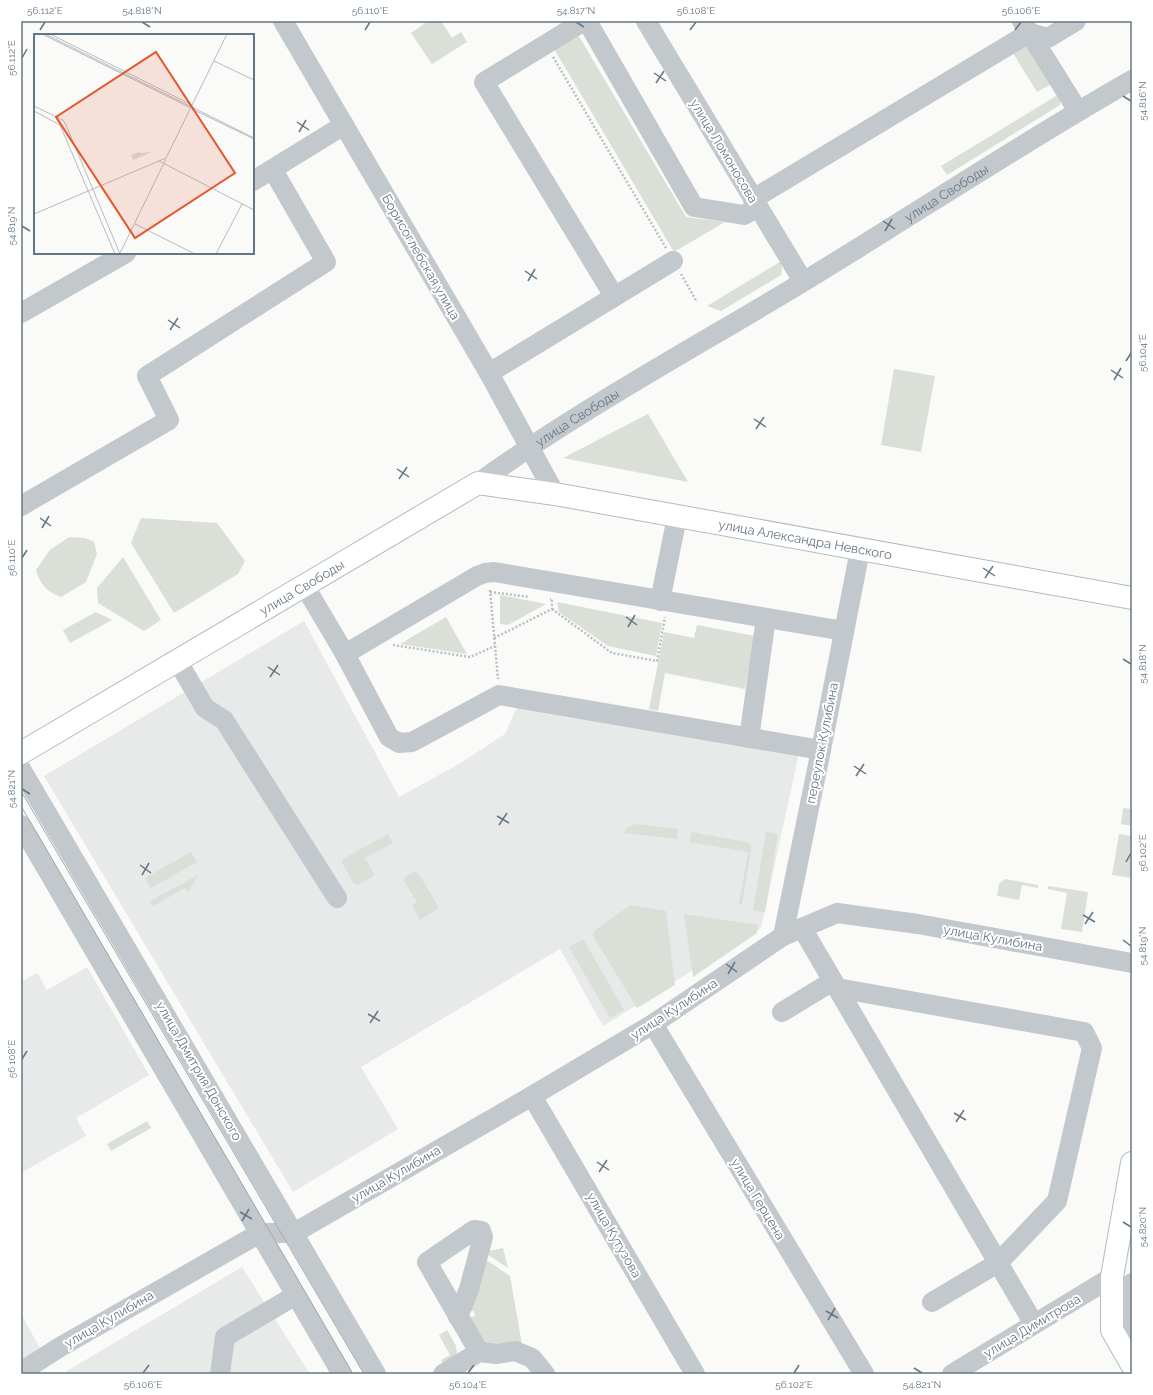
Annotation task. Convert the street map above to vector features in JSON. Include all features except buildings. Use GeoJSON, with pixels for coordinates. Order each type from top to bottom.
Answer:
{"type":"FeatureCollection","features":[{"type":"Feature","properties":{"kind":"main road","name":"улица Александра Невского"},"geometry":{"type":"LineString","coordinates":[[478,482],[555,494],[1132,598]]}},
{"type":"Feature","properties":{"kind":"main road","name":"улица Свободы"},"geometry":{"type":"LineString","coordinates":[[21,753],[478,482]]}},
{"type":"Feature","properties":{"kind":"main road"},"geometry":{"type":"LineString","coordinates":[[1132,1163],[1122,1280],[1112,1330],[1132,1365]]}},
{"type":"Feature","properties":{"kind":"street","name":"Борисоглебская улица"},"geometry":{"type":"LineString","coordinates":[[283,21],[489,373],[530,445],[555,494]]}},
{"type":"Feature","properties":{"kind":"street"},"geometry":{"type":"LineString","coordinates":[[614,296],[484,82],[585,21],[694,207],[744,215],[755,203],[1025,27]]}},
{"type":"Feature","properties":{"kind":"street","name":"улица Ломоносова"},"geometry":{"type":"LineString","coordinates":[[646,21],[803,281]]}},
{"type":"Feature","properties":{"kind":"street"},"geometry":{"type":"LineString","coordinates":[[1025,27],[1048,38],[1076,21]]}},
{"type":"Feature","properties":{"kind":"street"},"geometry":{"type":"LineString","coordinates":[[1025,27],[1078,111]]}},
{"type":"Feature","properties":{"kind":"street","name":"улица Свободы"},"geometry":{"type":"LineString","coordinates":[[478,482],[530,445],[803,281],[1078,111],[1132,80]]}},
{"type":"Feature","properties":{"kind":"street"},"geometry":{"type":"LineString","coordinates":[[254,180],[344,125]]}},
{"type":"Feature","properties":{"kind":"street"},"geometry":{"type":"LineString","coordinates":[[21,506],[169,420],[147,376],[326,262],[273,170]]}},
{"type":"Feature","properties":{"kind":"street"},"geometry":{"type":"LineString","coordinates":[[21,313],[124,254]]}},
{"type":"Feature","properties":{"kind":"street"},"geometry":{"type":"LineString","coordinates":[[489,373],[674,261]]}},
{"type":"Feature","properties":{"kind":"street"},"geometry":{"type":"LineString","coordinates":[[664,601],[677,517]]}},
{"type":"Feature","properties":{"kind":"street","name":"переулок Кулибина"},"geometry":{"type":"LineString","coordinates":[[782,936],[821,750],[860,550]]}},
{"type":"Feature","properties":{"kind":"street"},"geometry":{"type":"LineString","coordinates":[[345,654],[477,576],[489,582],[664,601],[844,631]]}},
{"type":"Feature","properties":{"kind":"street"},"geometry":{"type":"LineString","coordinates":[[304,585],[345,654],[389,737],[399,743],[412,742],[499,695],[821,750]]}},
{"type":"Feature","properties":{"kind":"street"},"geometry":{"type":"LineString","coordinates":[[749,738],[766,618]]}},
{"type":"Feature","properties":{"kind":"street"},"geometry":{"type":"LineString","coordinates":[[177,660],[205,708],[224,720],[337,898]]}},
{"type":"Feature","properties":{"kind":"street","name":"улица Дмитрия Донского"},"geometry":{"type":"LineString","coordinates":[[21,769],[376,1374]]}},
{"type":"Feature","properties":{"kind":"street"},"geometry":{"type":"LineString","coordinates":[[21,825],[342,1374]]}},
{"type":"Feature","properties":{"kind":"street","name":"улица Кулибина"},"geometry":{"type":"LineString","coordinates":[[294,1233],[532,1096],[653,1024],[782,936],[837,913],[918,924],[1132,963]]}},
{"type":"Feature","properties":{"kind":"street"},"geometry":{"type":"LineString","coordinates":[[802,928],[1034,1324]]}},
{"type":"Feature","properties":{"kind":"street"},"geometry":{"type":"LineString","coordinates":[[782,1012],[835,985],[1084,1032],[1092,1048],[1058,1201],[998,1263],[932,1302]]}},
{"type":"Feature","properties":{"kind":"street","name":"улица Герцена"},"geometry":{"type":"LineString","coordinates":[[653,1024],[864,1374]]}},
{"type":"Feature","properties":{"kind":"street","name":"улица Кутузова"},"geometry":{"type":"LineString","coordinates":[[532,1096],[695,1374]]}},
{"type":"Feature","properties":{"kind":"street"},"geometry":{"type":"LineString","coordinates":[[260,1233],[294,1233]]}},
{"type":"Feature","properties":{"kind":"street","name":"улица Кулибина"},"geometry":{"type":"LineString","coordinates":[[21,1372],[60,1347],[260,1233]]}},
{"type":"Feature","properties":{"kind":"street"},"geometry":{"type":"LineString","coordinates":[[1122,1280],[1128,1318],[1132,1330]]}},
{"type":"Feature","properties":{"kind":"street","name":"улица Димитрова"},"geometry":{"type":"LineString","coordinates":[[952,1374],[1034,1324],[1122,1280]]}},
{"type":"Feature","properties":{"kind":"street"},"geometry":{"type":"LineString","coordinates":[[220,1374],[225,1337],[296,1294]]}},
{"type":"Feature","properties":{"kind":"street"},"geometry":{"type":"LineString","coordinates":[[458,1316],[479,1352]]}},
{"type":"Feature","properties":{"kind":"street"},"geometry":{"type":"LineString","coordinates":[[443,1374],[479,1352],[497,1354],[514,1351],[532,1358],[545,1374]]}},
{"type":"Feature","properties":{"kind":"path"},"geometry":{"type":"LineString","coordinates":[[546,44],[697,302]]}},
{"type":"Feature","properties":{"kind":"path"},"geometry":{"type":"LineString","coordinates":[[499,695],[489,582],[536,598]]}},
{"type":"Feature","properties":{"kind":"path"},"geometry":{"type":"LineString","coordinates":[[544,598],[552,599],[552,610]]}},
{"type":"Feature","properties":{"kind":"path"},"geometry":{"type":"LineString","coordinates":[[552,610],[612,653],[657,661],[664,601]]}},
{"type":"Feature","properties":{"kind":"path"},"geometry":{"type":"LineString","coordinates":[[494,638],[552,610]]}},
{"type":"Feature","properties":{"kind":"path"},"geometry":{"type":"LineString","coordinates":[[367,642],[470,657],[495,646]]}},
{"type":"Feature","properties":{"kind":"shaded area"},"geometry":{"type":"Polygon","coordinates":[[[428,21],[441,21],[452,38],[461,32],[467,42],[432,64],[411,33],[428,21]]]}},
{"type":"Feature","properties":{"kind":"shaded area"},"geometry":{"type":"Polygon","coordinates":[[[577,33],[686,217],[725,222],[674,252],[553,47],[577,33]]]}},
{"type":"Feature","properties":{"kind":"shaded area"},"geometry":{"type":"Polygon","coordinates":[[[1029,43],[1053,83],[1037,92],[1013,53],[1029,43]]]}},
{"type":"Feature","properties":{"kind":"shaded area"},"geometry":{"type":"Polygon","coordinates":[[[1061,93],[1060,105],[947,175],[941,166],[1061,93]]]}},
{"type":"Feature","properties":{"kind":"shaded area"},"geometry":{"type":"Polygon","coordinates":[[[783,260],[781,275],[721,311],[707,306],[783,260]]]}},
{"type":"Feature","properties":{"kind":"shaded area"},"geometry":{"type":"Polygon","coordinates":[[[894,369],[935,376],[921,452],[881,445],[894,369]]]}},
{"type":"Feature","properties":{"kind":"shaded area"},"geometry":{"type":"Polygon","coordinates":[[[648,414],[688,482],[563,458],[648,414]]]}},
{"type":"Feature","properties":{"kind":"shaded area"},"geometry":{"type":"Polygon","coordinates":[[[141,518],[217,523],[245,561],[238,574],[174,613],[131,543],[141,518]]]}},
{"type":"Feature","properties":{"kind":"shaded area"},"geometry":{"type":"Polygon","coordinates":[[[69,537],[85,538],[94,542],[97,554],[86,582],[61,597],[52,593],[45,587],[36,570],[50,550],[69,537]]]}},
{"type":"Feature","properties":{"kind":"shaded area"},"geometry":{"type":"Polygon","coordinates":[[[123,557],[161,620],[144,631],[98,603],[97,588],[123,557]]]}},
{"type":"Feature","properties":{"kind":"shaded area"},"geometry":{"type":"Polygon","coordinates":[[[500,595],[546,604],[508,625],[500,624],[500,595]]]}},
{"type":"Feature","properties":{"kind":"shaded area"},"geometry":{"type":"Polygon","coordinates":[[[557,602],[662,623],[656,656],[608,646],[559,612],[557,602]]]}},
{"type":"Feature","properties":{"kind":"shaded area"},"geometry":{"type":"Polygon","coordinates":[[[96,612],[112,620],[70,643],[63,630],[96,612]]]}},
{"type":"Feature","properties":{"kind":"shaded area"},"geometry":{"type":"Polygon","coordinates":[[[446,617],[467,654],[400,644],[446,617]]]}},
{"type":"Feature","properties":{"kind":"shaded area"},"geometry":{"type":"Polygon","coordinates":[[[304,621],[399,797],[459,764],[505,734],[519,703],[799,753],[761,928],[603,1026],[560,949],[361,1067],[398,1129],[293,1192],[44,776],[304,621]]]}},
{"type":"Feature","properties":{"kind":"shaded area"},"geometry":{"type":"Polygon","coordinates":[[[697,625],[755,636],[745,689],[665,673],[658,711],[649,709],[664,632],[694,638],[697,625]]]}},
{"type":"Feature","properties":{"kind":"shaded area"},"geometry":{"type":"Polygon","coordinates":[[[1123,808],[1132,809],[1132,826],[1121,824],[1123,808]]]}},
{"type":"Feature","properties":{"kind":"shaded area"},"geometry":{"type":"Polygon","coordinates":[[[636,824],[678,829],[677,839],[624,833],[628,827],[636,824]]]}},
{"type":"Feature","properties":{"kind":"shaded area"},"geometry":{"type":"Polygon","coordinates":[[[691,832],[750,844],[751,850],[742,904],[739,904],[748,852],[690,842],[691,832]]]}},
{"type":"Feature","properties":{"kind":"shaded area"},"geometry":{"type":"Polygon","coordinates":[[[766,832],[778,834],[765,912],[753,910],[766,832]]]}},
{"type":"Feature","properties":{"kind":"shaded area"},"geometry":{"type":"Polygon","coordinates":[[[388,834],[393,843],[365,858],[375,875],[358,885],[354,884],[342,862],[343,859],[388,834]]]}},
{"type":"Feature","properties":{"kind":"shaded area"},"geometry":{"type":"Polygon","coordinates":[[[1119,834],[1132,836],[1132,878],[1112,875],[1119,834]]]}},
{"type":"Feature","properties":{"kind":"shaded area"},"geometry":{"type":"Polygon","coordinates":[[[191,852],[197,862],[151,888],[145,878],[191,852]]]}},
{"type":"Feature","properties":{"kind":"shaded area"},"geometry":{"type":"Polygon","coordinates":[[[414,872],[418,873],[438,906],[438,909],[420,920],[412,906],[417,902],[404,881],[405,877],[414,872]]]}},
{"type":"Feature","properties":{"kind":"shaded area"},"geometry":{"type":"Polygon","coordinates":[[[198,875],[188,892],[185,888],[153,906],[150,901],[198,875]]]}},
{"type":"Feature","properties":{"kind":"shaded area"},"geometry":{"type":"Polygon","coordinates":[[[1005,879],[1038,885],[1038,888],[1022,885],[1019,900],[997,896],[999,884],[1005,879]]]}},
{"type":"Feature","properties":{"kind":"shaded area"},"geometry":{"type":"Polygon","coordinates":[[[1048,886],[1088,892],[1082,932],[1061,929],[1067,893],[1048,889],[1048,886]]]}},
{"type":"Feature","properties":{"kind":"shaded area"},"geometry":{"type":"Polygon","coordinates":[[[631,905],[666,911],[675,985],[637,1008],[593,936],[595,930],[631,905]]]}},
{"type":"Feature","properties":{"kind":"shaded area"},"geometry":{"type":"Polygon","coordinates":[[[684,914],[758,925],[757,933],[693,977],[684,914]]]}},
{"type":"Feature","properties":{"kind":"shaded area"},"geometry":{"type":"Polygon","coordinates":[[[583,939],[624,1010],[610,1018],[569,947],[583,939]]]}},
{"type":"Feature","properties":{"kind":"shaded area"},"geometry":{"type":"Polygon","coordinates":[[[87,967],[149,1075],[76,1118],[86,1136],[21,1173],[21,982],[37,973],[47,990],[87,967]]]}},
{"type":"Feature","properties":{"kind":"shaded area"},"geometry":{"type":"Polygon","coordinates":[[[147,1121],[151,1128],[111,1151],[107,1144],[147,1121]]]}},
{"type":"Feature","properties":{"kind":"shaded area"},"geometry":{"type":"Polygon","coordinates":[[[503,1248],[508,1268],[484,1252],[503,1248]]]}},
{"type":"Feature","properties":{"kind":"shaded area"},"geometry":{"type":"Polygon","coordinates":[[[482,1257],[510,1276],[523,1350],[482,1347],[464,1318],[475,1316],[474,1311],[465,1311],[482,1257]]]}},
{"type":"Feature","properties":{"kind":"shaded area"},"geometry":{"type":"Polygon","coordinates":[[[242,1267],[310,1374],[62,1374],[242,1267]]]}},
{"type":"Feature","properties":{"kind":"shaded area"},"geometry":{"type":"Polygon","coordinates":[[[21,1314],[40,1348],[21,1361],[21,1314]]]}},
{"type":"Feature","properties":{"kind":"shaded area"},"geometry":{"type":"Polygon","coordinates":[[[447,1330],[456,1346],[457,1354],[444,1366],[441,1360],[450,1355],[439,1335],[447,1330]]]}},
{"type":"Feature","properties":{"kind":"tram line"},"geometry":{"type":"LineString","coordinates":[[21,791],[364,1374]]}},
{"type":"Feature","properties":{"kind":"tram line"},"geometry":{"type":"LineString","coordinates":[[21,806],[353,1374]]}}]}
